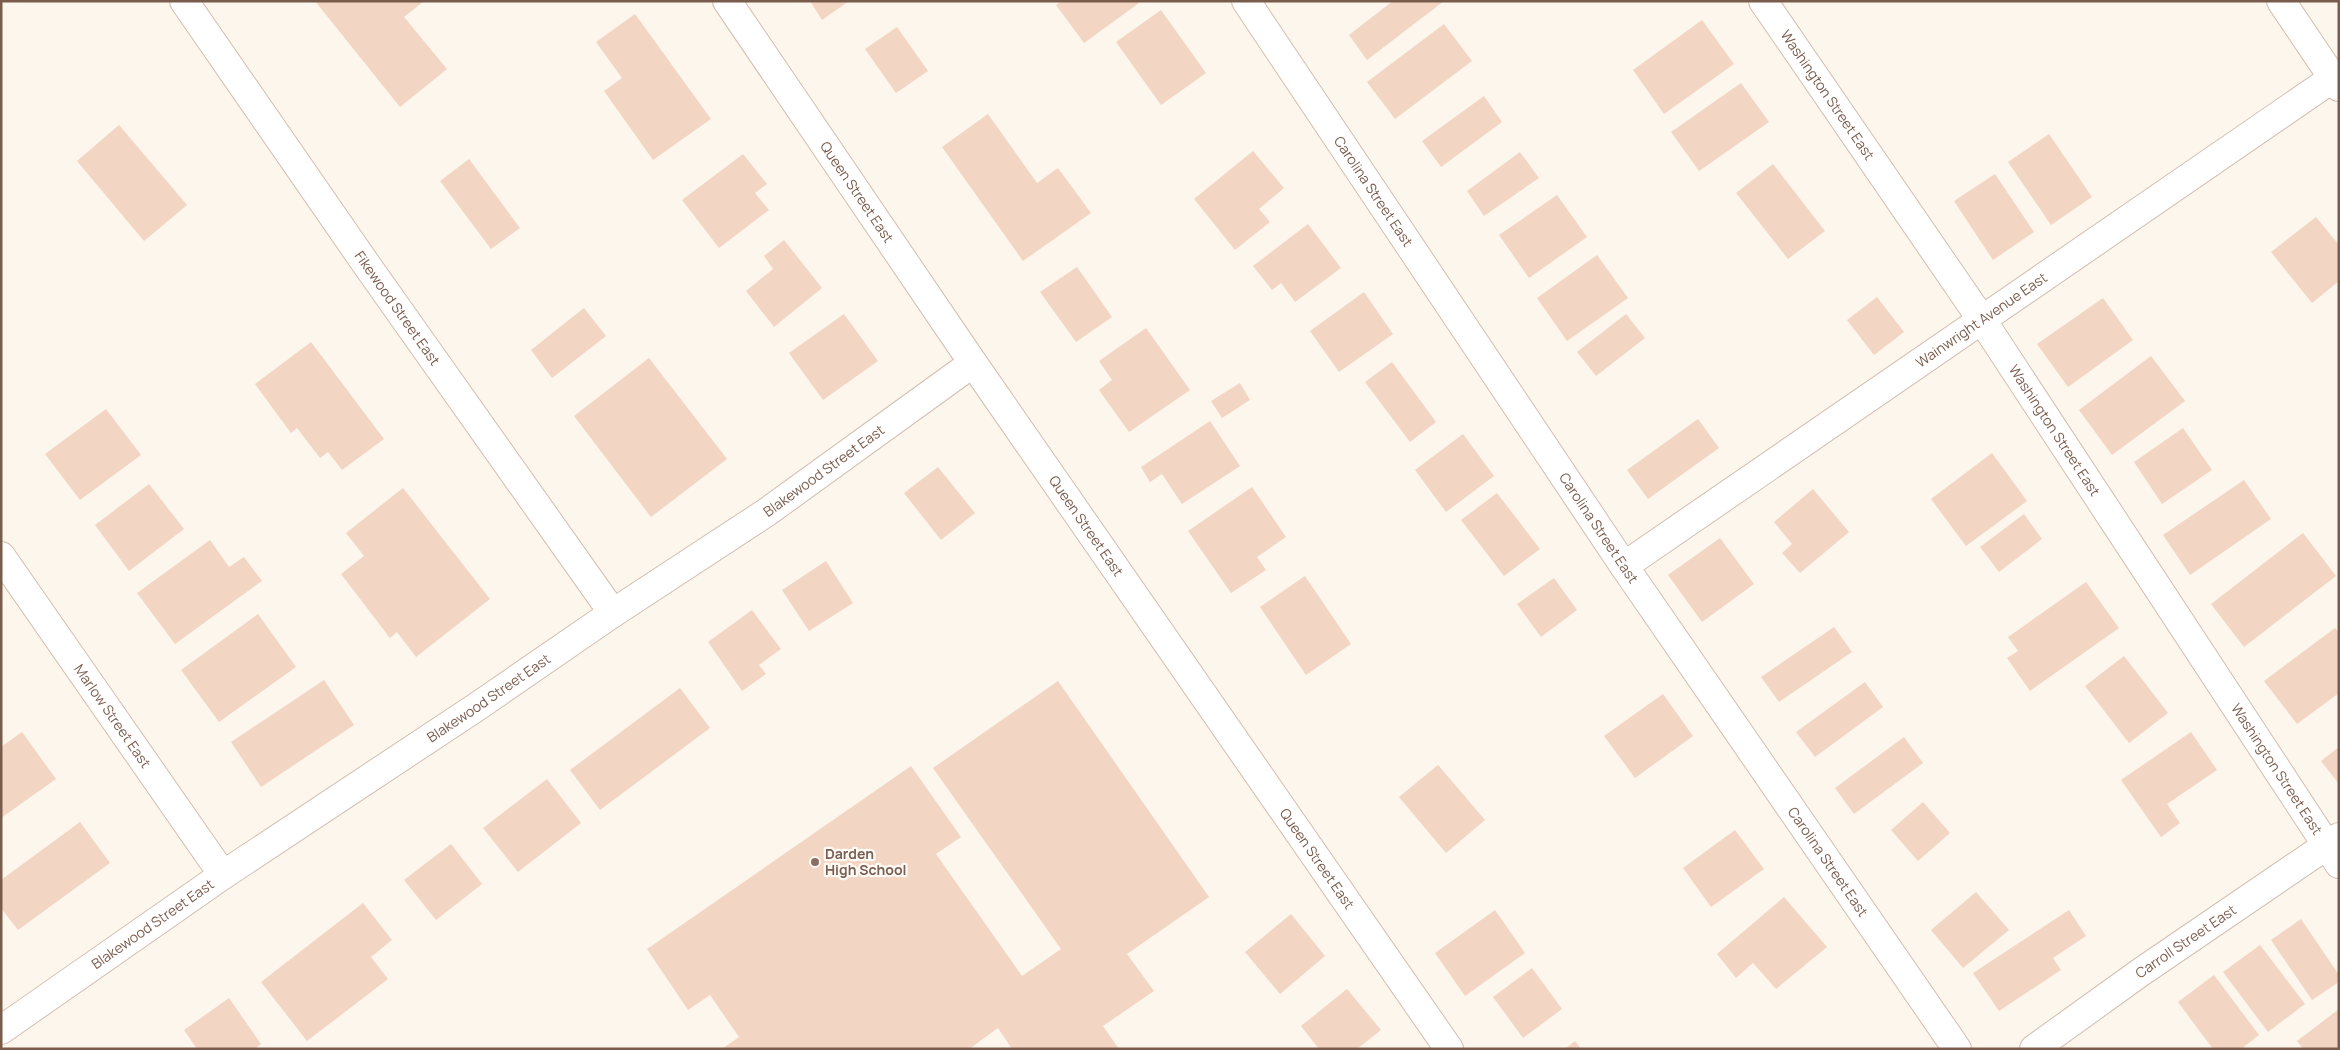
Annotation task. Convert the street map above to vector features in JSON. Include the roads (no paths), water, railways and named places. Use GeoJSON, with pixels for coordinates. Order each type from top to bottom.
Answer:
{"type":"FeatureCollection","features":[{"type":"Feature","properties":{"kind":"street","name":"Fikewood Street East"},"geometry":{"type":"LineString","coordinates":[[184,1],[366,264],[613,613]]}},
{"type":"Feature","properties":{"kind":"street","name":"Queen Street East"},"geometry":{"type":"LineString","coordinates":[[727,1],[973,363],[1449,1049]]}},
{"type":"Feature","properties":{"kind":"street","name":"Carolina Street East"},"geometry":{"type":"LineString","coordinates":[[1246,1],[1624,566],[1957,1049]]}},
{"type":"Feature","properties":{"kind":"street","name":"Washington Street East"},"geometry":{"type":"LineString","coordinates":[[1763,1],[1982,320],[2335,849]]}},
{"type":"Feature","properties":{"kind":"street"},"geometry":{"type":"LineString","coordinates":[[2281,1],[2337,79]]}},
{"type":"Feature","properties":{"kind":"street","name":"Wainwright Avenue East"},"geometry":{"type":"LineString","coordinates":[[1624,566],[2337,79]]}},
{"type":"Feature","properties":{"kind":"street","name":"Blakewood Street East"},"geometry":{"type":"LineString","coordinates":[[1,1030],[223,875],[767,512],[973,363]]}},
{"type":"Feature","properties":{"kind":"street","name":"Marlow Street East"},"geometry":{"type":"LineString","coordinates":[[1,556],[223,875]]}},
{"type":"Feature","properties":{"kind":"street","name":"Carroll Street East"},"geometry":{"type":"LineString","coordinates":[[2034,1049],[2335,849]]}},
{"type":"Feature","properties":{"kind":"place","name":"Darden High School"},"geometry":{"type":"Point","coordinates":[815,862]}}]}
